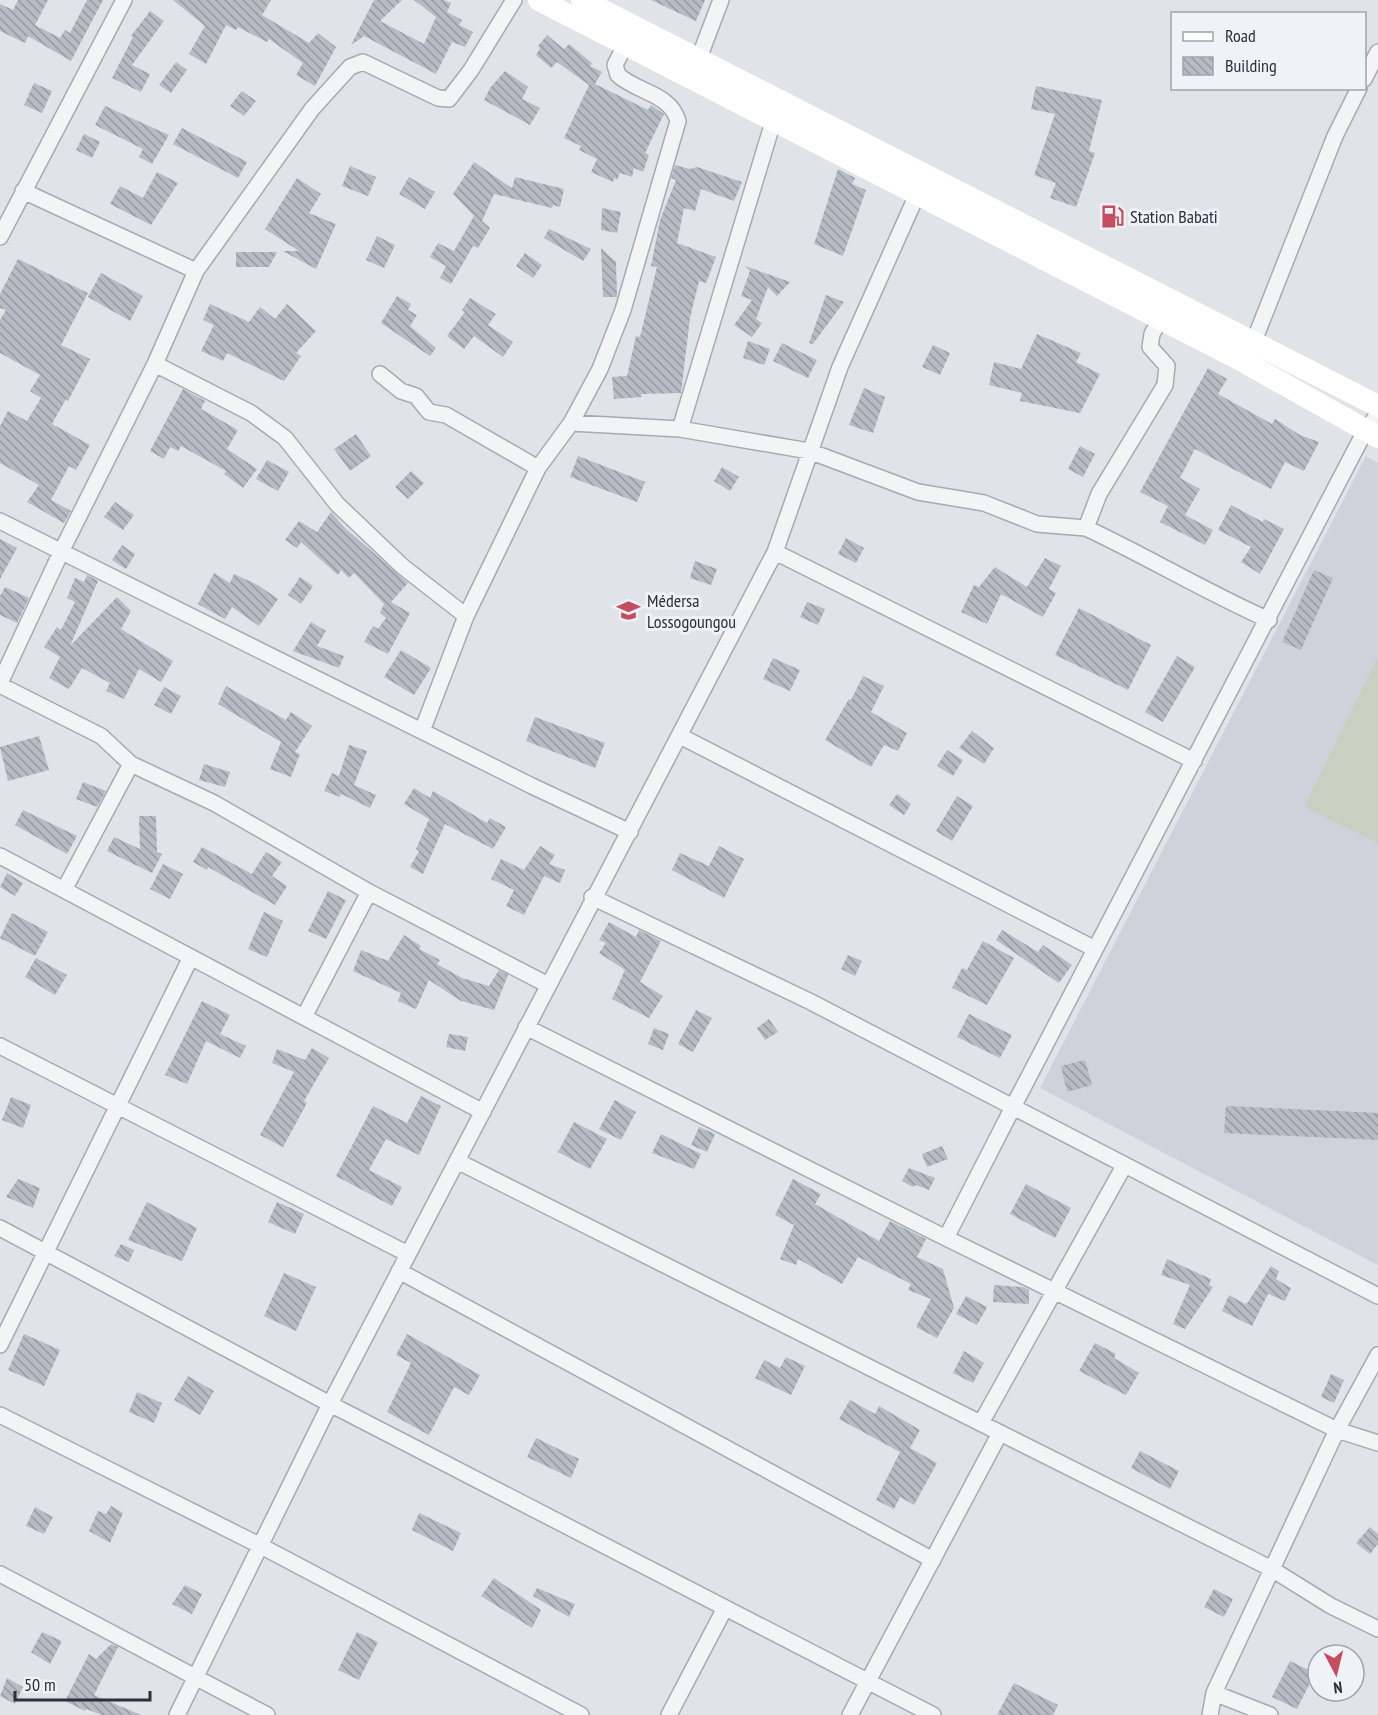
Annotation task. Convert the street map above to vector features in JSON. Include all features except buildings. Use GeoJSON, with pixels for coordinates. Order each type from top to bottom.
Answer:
{"type":"FeatureCollection","features":[{"type":"Feature","properties":{"kind":"main road"},"geometry":{"type":"LineString","coordinates":[[582,0],[1378,406]]}},
{"type":"Feature","properties":{"kind":"main road"},"geometry":{"type":"LineString","coordinates":[[555,3],[625,45],[773,122],[1374,427]]}},
{"type":"Feature","properties":{"kind":"street"},"geometry":{"type":"LineString","coordinates":[[0,237],[124,0]]}},
{"type":"Feature","properties":{"kind":"street"},"geometry":{"type":"LineString","coordinates":[[514,0],[471,70],[449,99],[438,98],[363,62],[350,67],[299,126],[196,271],[155,364],[62,550],[0,684],[101,736],[131,764],[214,804],[369,892],[548,986]]}},
{"type":"Feature","properties":{"kind":"street"},"geometry":{"type":"LineString","coordinates":[[699,58],[721,0]]}},
{"type":"Feature","properties":{"kind":"street"},"geometry":{"type":"LineString","coordinates":[[422,731],[466,616],[538,468],[571,423],[600,369],[623,310],[678,121],[675,109],[667,102],[618,75],[615,65],[625,45]]}},
{"type":"Feature","properties":{"kind":"street"},"geometry":{"type":"LineString","coordinates":[[1366,77],[1378,52]]}},
{"type":"Feature","properties":{"kind":"street"},"geometry":{"type":"LineString","coordinates":[[1239,359],[1254,341],[1335,136],[1358,90]]}},
{"type":"Feature","properties":{"kind":"street"},"geometry":{"type":"LineString","coordinates":[[680,429],[773,122],[789,107]]}},
{"type":"Feature","properties":{"kind":"street"},"geometry":{"type":"LineString","coordinates":[[177,1715],[330,1404],[483,1112],[592,897],[630,832],[775,552],[808,451],[840,367],[915,194],[929,176]]}},
{"type":"Feature","properties":{"kind":"street"},"geometry":{"type":"LineString","coordinates":[[24,191],[196,271]]}},
{"type":"Feature","properties":{"kind":"street"},"geometry":{"type":"LineString","coordinates":[[1086,528],[1099,494],[1166,385],[1167,366],[1150,347],[1152,334],[1160,320]]}},
{"type":"Feature","properties":{"kind":"street"},"geometry":{"type":"LineString","coordinates":[[155,364],[251,413],[285,438],[338,504],[402,566],[466,616]]}},
{"type":"Feature","properties":{"kind":"street"},"geometry":{"type":"LineString","coordinates":[[381,374],[401,391],[421,400],[429,412],[446,414],[538,468]]}},
{"type":"Feature","properties":{"kind":"street"},"geometry":{"type":"LineString","coordinates":[[571,423],[680,429],[808,451],[918,492],[984,503],[1037,524],[1086,528],[1160,563],[1227,601],[1269,620]]}},
{"type":"Feature","properties":{"kind":"street"},"geometry":{"type":"LineString","coordinates":[[946,1238],[1194,761],[1374,427]]}},
{"type":"Feature","properties":{"kind":"street"},"geometry":{"type":"LineString","coordinates":[[0,521],[630,832]]}},
{"type":"Feature","properties":{"kind":"street"},"geometry":{"type":"LineString","coordinates":[[775,552],[1194,761]]}},
{"type":"Feature","properties":{"kind":"street"},"geometry":{"type":"LineString","coordinates":[[680,736],[1095,949]]}},
{"type":"Feature","properties":{"kind":"street"},"geometry":{"type":"LineString","coordinates":[[64,890],[131,764]]}},
{"type":"Feature","properties":{"kind":"street"},"geometry":{"type":"LineString","coordinates":[[0,856],[483,1112]]}},
{"type":"Feature","properties":{"kind":"street"},"geometry":{"type":"LineString","coordinates":[[304,1017],[369,892]]}},
{"type":"Feature","properties":{"kind":"street"},"geometry":{"type":"LineString","coordinates":[[592,897],[810,1002],[1378,1296]]}},
{"type":"Feature","properties":{"kind":"street"},"geometry":{"type":"LineString","coordinates":[[0,1345],[191,957]]}},
{"type":"Feature","properties":{"kind":"street"},"geometry":{"type":"LineString","coordinates":[[526,1027],[946,1238],[1336,1430],[1378,1443]]}},
{"type":"Feature","properties":{"kind":"street"},"geometry":{"type":"LineString","coordinates":[[0,1046],[408,1254]]}},
{"type":"Feature","properties":{"kind":"street"},"geometry":{"type":"LineString","coordinates":[[457,1161],[1270,1568],[1331,1606],[1378,1629]]}},
{"type":"Feature","properties":{"kind":"street"},"geometry":{"type":"LineString","coordinates":[[981,1423],[1124,1166]]}},
{"type":"Feature","properties":{"kind":"street"},"geometry":{"type":"LineString","coordinates":[[0,1228],[330,1404],[933,1715]]}},
{"type":"Feature","properties":{"kind":"street"},"geometry":{"type":"LineString","coordinates":[[399,1271],[933,1560]]}},
{"type":"Feature","properties":{"kind":"street"},"geometry":{"type":"LineString","coordinates":[[1210,1715],[1214,1693],[1270,1568],[1336,1430],[1378,1355]]}},
{"type":"Feature","properties":{"kind":"street"},"geometry":{"type":"LineString","coordinates":[[0,1415],[261,1546],[581,1715]]}},
{"type":"Feature","properties":{"kind":"street"},"geometry":{"type":"LineString","coordinates":[[850,1715],[1000,1433]]}},
{"type":"Feature","properties":{"kind":"street"},"geometry":{"type":"LineString","coordinates":[[0,1574],[267,1715]]}},
{"type":"Feature","properties":{"kind":"street"},"geometry":{"type":"LineString","coordinates":[[669,1715],[726,1608]]}},
{"type":"Feature","properties":{"kind":"street"},"geometry":{"type":"LineString","coordinates":[[1214,1693],[1270,1715]]}},
{"type":"Feature","properties":{"kind":"shaded area"},"geometry":{"type":"Polygon","coordinates":[[[1366,456],[1378,463],[1378,1265],[1040,1088],[1366,456]]]}},
{"type":"Feature","properties":{"kind":"green space"},"geometry":{"type":"Polygon","coordinates":[[[1378,657],[1378,843],[1304,807],[1378,657]]]}},
{"type":"Feature","properties":{"kind":"place","name":"Station Babati"},"geometry":{"type":"Point","coordinates":[1112,217]}},
{"type":"Feature","properties":{"kind":"place","name":"Médersa Lossogoungou"},"geometry":{"type":"Point","coordinates":[629,611]}}]}
